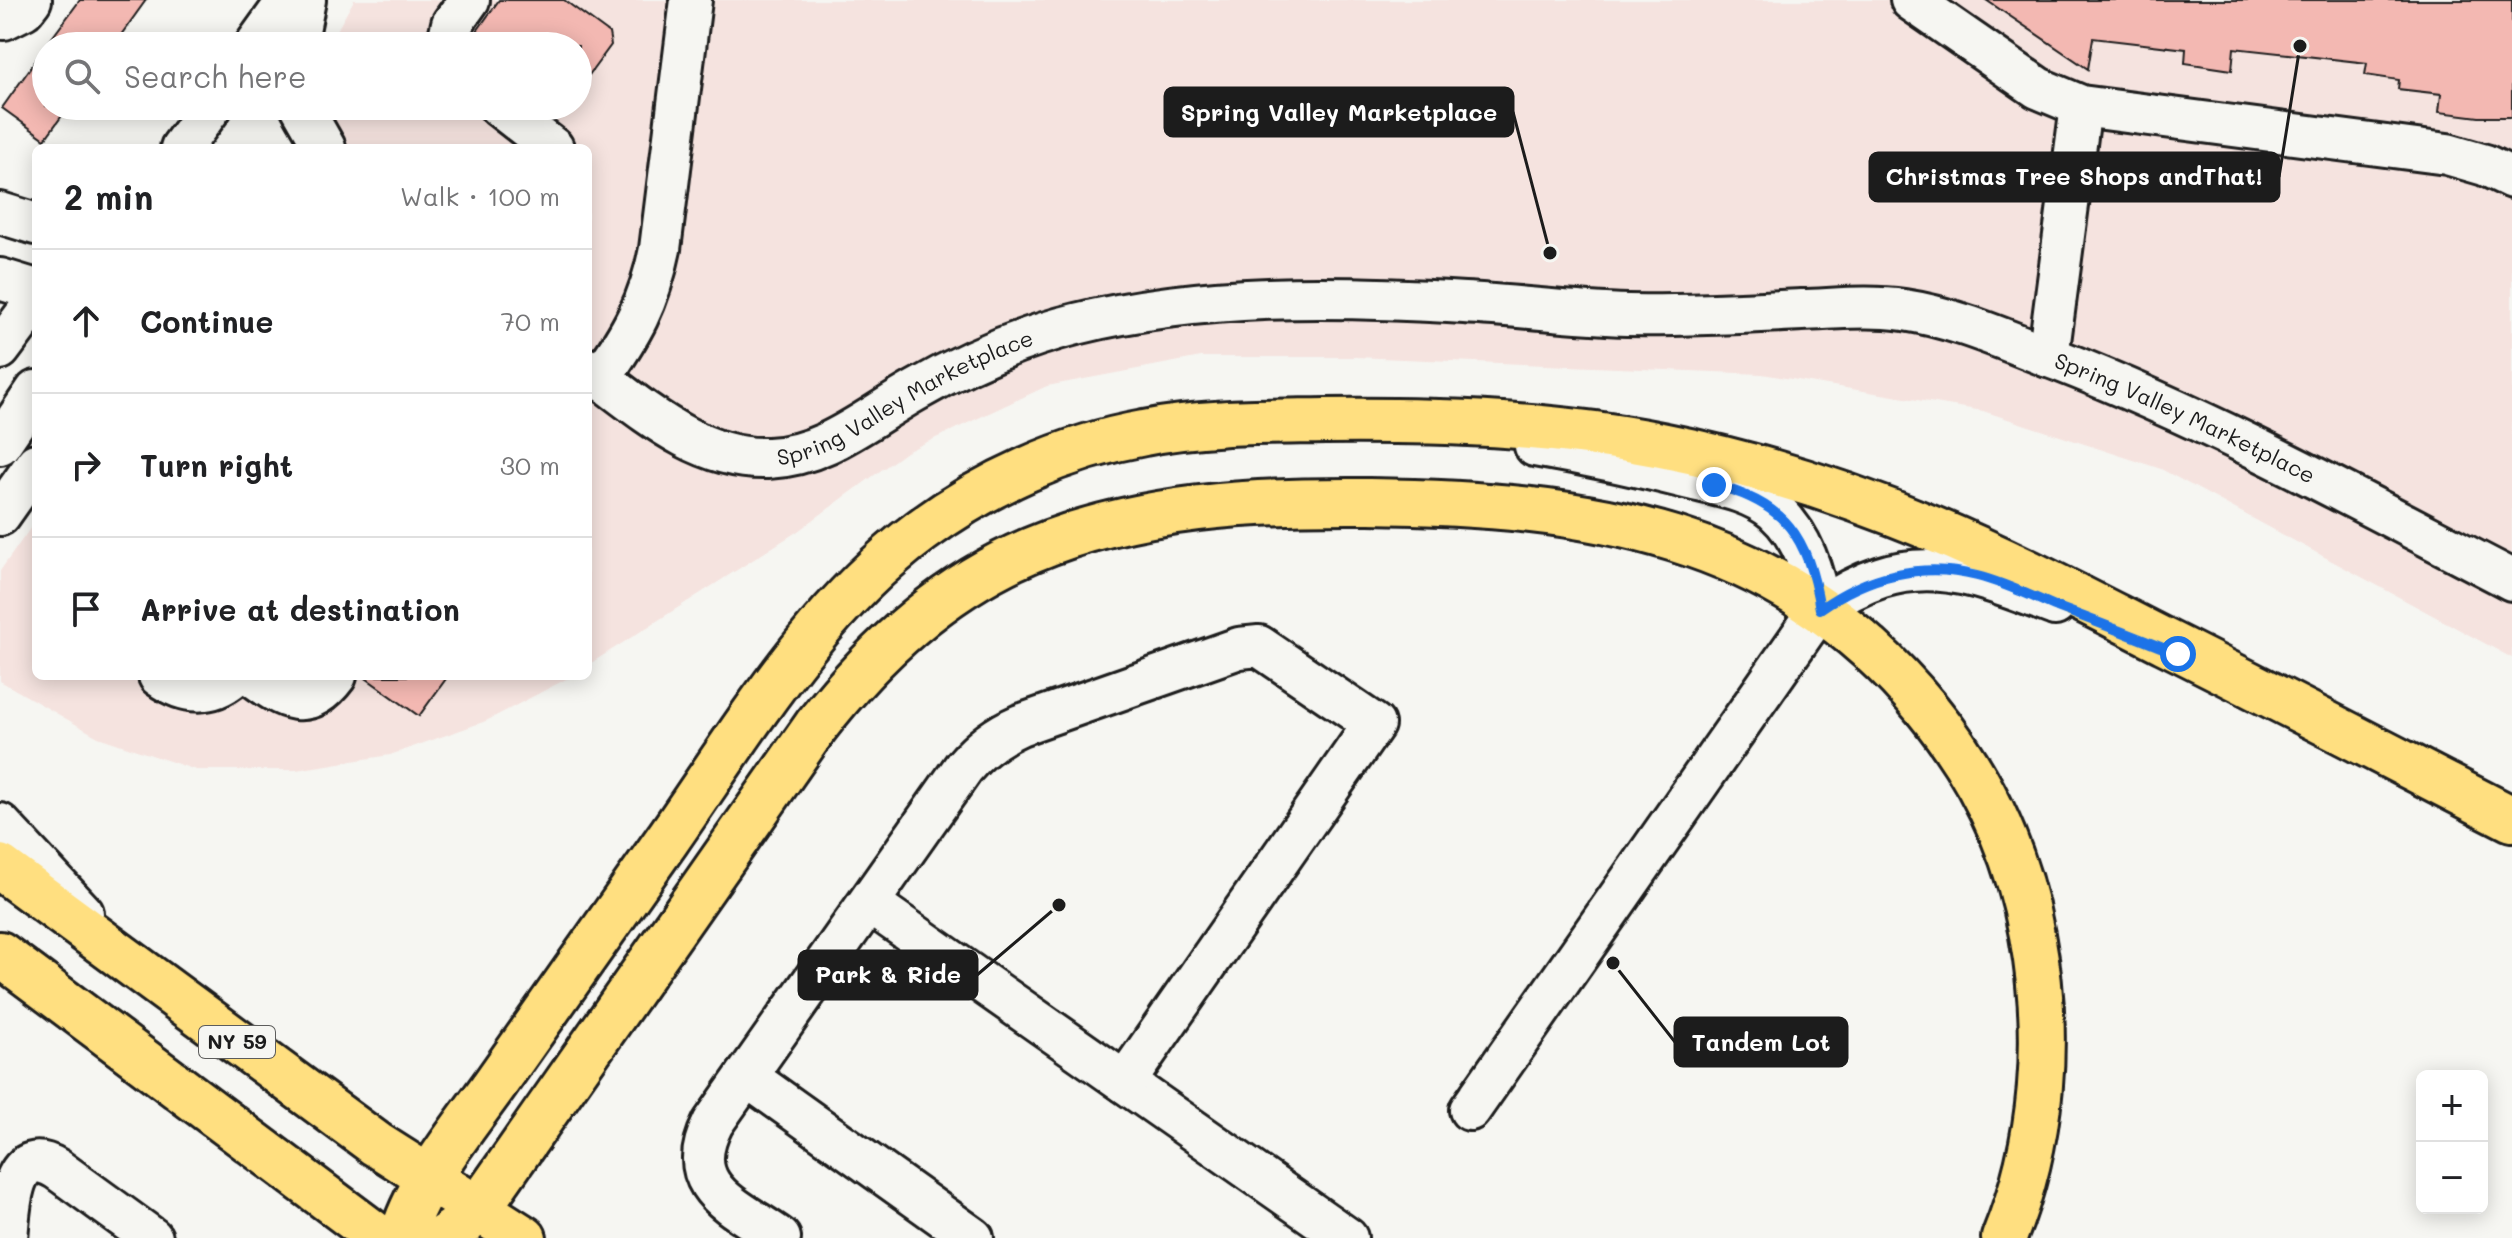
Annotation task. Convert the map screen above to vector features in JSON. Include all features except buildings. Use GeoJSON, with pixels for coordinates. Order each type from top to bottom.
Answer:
{"type":"FeatureCollection","features":[{"type":"Feature","properties":{"kind":"main road"},"geometry":{"type":"LineString","coordinates":[[402,1238],[415,1202],[429,1179],[800,652],[845,598],[896,550],[955,508],[1015,475],[1081,449],[1141,433],[1174,428],[1314,422],[1382,421],[1528,427],[1662,445],[1747,467],[1834,493],[1939,532],[2237,678],[2512,819]]}},
{"type":"Feature","properties":{"kind":"main road"},"geometry":{"type":"LineString","coordinates":[[443,1238],[478,1209],[837,699],[887,646],[941,601],[1029,551],[1095,528],[1165,512],[1298,501],[1485,506],[1574,516],[1685,541],[1739,562],[1820,609],[1870,648],[1913,693],[1973,773],[1993,812],[2022,890],[2037,961],[2042,1075],[2023,1184],[2004,1238]]}},
{"type":"Feature","properties":{"kind":"main road","name":"NY 59"},"geometry":{"type":"LineString","coordinates":[[0,867],[376,1144],[524,1238]]}},
{"type":"Feature","properties":{"kind":"main road"},"geometry":{"type":"LineString","coordinates":[[0,954],[380,1238]]}},
{"type":"Feature","properties":{"kind":"street"},"geometry":{"type":"LineString","coordinates":[[0,18],[24,9],[31,0]]}},
{"type":"Feature","properties":{"kind":"street"},"geometry":{"type":"LineString","coordinates":[[265,32],[288,0]]}},
{"type":"Feature","properties":{"kind":"street"},"geometry":{"type":"LineString","coordinates":[[299,32],[305,0]]}},
{"type":"Feature","properties":{"kind":"street"},"geometry":{"type":"LineString","coordinates":[[450,32],[452,24],[469,0]]}},
{"type":"Feature","properties":{"kind":"street","name":"Spring Valley Marketplace"},"geometry":{"type":"LineString","coordinates":[[691,0],[654,277],[635,326],[594,374],[685,437],[718,451],[753,459],[799,455],[821,447],[919,388],[1022,340],[1134,311],[1298,299],[1462,302],[1626,315],[1873,307],[1901,309],[1956,322],[2182,411],[2512,580]]}},
{"type":"Feature","properties":{"kind":"street"},"geometry":{"type":"LineString","coordinates":[[1911,0],[2038,88],[2081,106],[2447,154],[2485,165],[2512,178]]}},
{"type":"Feature","properties":{"kind":"street"},"geometry":{"type":"LineString","coordinates":[[2048,357],[2081,106]]}},
{"type":"Feature","properties":{"kind":"street"},"geometry":{"type":"LineString","coordinates":[[184,144],[202,120]]}},
{"type":"Feature","properties":{"kind":"street"},"geometry":{"type":"LineString","coordinates":[[309,120],[323,144]]}},
{"type":"Feature","properties":{"kind":"street"},"geometry":{"type":"LineString","coordinates":[[517,120],[548,144]]}},
{"type":"Feature","properties":{"kind":"street"},"geometry":{"type":"LineString","coordinates":[[0,213],[32,223]]}},
{"type":"Feature","properties":{"kind":"street"},"geometry":{"type":"LineString","coordinates":[[0,279],[32,289]]}},
{"type":"Feature","properties":{"kind":"street"},"geometry":{"type":"LineString","coordinates":[[0,349],[32,308]]}},
{"type":"Feature","properties":{"kind":"street"},"geometry":{"type":"LineString","coordinates":[[0,444],[32,397]]}},
{"type":"Feature","properties":{"kind":"street"},"geometry":{"type":"LineString","coordinates":[[1314,422],[1523,444],[1657,470],[1742,492],[1775,511],[1794,534],[1809,562],[1820,609]]}},
{"type":"Feature","properties":{"kind":"street"},"geometry":{"type":"LineString","coordinates":[[0,515],[32,470]]}},
{"type":"Feature","properties":{"kind":"street"},"geometry":{"type":"LineString","coordinates":[[1470,1110],[1820,609],[1854,589],[1890,575],[1932,569],[1955,571],[2000,584],[2237,678]]}},
{"type":"Feature","properties":{"kind":"street"},"geometry":{"type":"LineString","coordinates":[[780,1238],[710,1187],[702,1156],[705,1139],[713,1123],[964,767],[1003,732],[1239,648],[1250,645],[1267,649],[1374,724],[1125,1082]]}},
{"type":"Feature","properties":{"kind":"street"},"geometry":{"type":"LineString","coordinates":[[165,680],[176,687],[198,691],[222,685],[229,680]]}},
{"type":"Feature","properties":{"kind":"street"},"geometry":{"type":"LineString","coordinates":[[258,680],[288,699],[300,700],[312,698],[332,680]]}},
{"type":"Feature","properties":{"kind":"street"},"geometry":{"type":"LineString","coordinates":[[0,824],[126,960]]}},
{"type":"Feature","properties":{"kind":"street"},"geometry":{"type":"LineString","coordinates":[[869,903],[1125,1082],[1328,1233]]}},
{"type":"Feature","properties":{"kind":"street"},"geometry":{"type":"LineString","coordinates":[[746,1076],[973,1238]]}},
{"type":"Feature","properties":{"kind":"street"},"geometry":{"type":"LineString","coordinates":[[7,1238],[14,1184],[27,1165],[38,1162],[48,1163],[152,1238]]}},
{"type":"Feature","properties":{"kind":"shaded area"},"geometry":{"type":"Polygon","coordinates":[[[354,0],[2512,0],[2512,658],[2161,469],[1983,411],[1762,374],[1355,357],[1201,357],[1047,386],[906,452],[798,531],[592,662],[592,144],[314,144],[330,120],[592,120],[592,32],[336,32],[354,0]]]}},
{"type":"Feature","properties":{"kind":"shaded area"},"geometry":{"type":"Polygon","coordinates":[[[32,526],[32,680],[564,680],[486,721],[390,755],[296,770],[196,770],[98,737],[0,681],[0,571],[32,526]]]}},
{"type":"Feature","properties":{"kind":"place","name":"Christmas Tree Shops andThat!"},"geometry":{"type":"Point","coordinates":[2300,46]}},
{"type":"Feature","properties":{"kind":"place","name":"Spring Valley Marketplace"},"geometry":{"type":"Point","coordinates":[1550,253]}},
{"type":"Feature","properties":{"kind":"place","name":"Park & Ride"},"geometry":{"type":"Point","coordinates":[1059,905]}},
{"type":"Feature","properties":{"kind":"place","name":"Tandem Lot"},"geometry":{"type":"Point","coordinates":[1613,963]}},
{"type":"Feature","properties":{"kind":"route"},"geometry":{"type":"LineString","coordinates":[[1714,485],[1759,500],[1775,511],[1789,527],[1809,562],[1820,609],[1872,580],[1909,571],[1955,571],[2000,584],[2178,654]]}}]}
